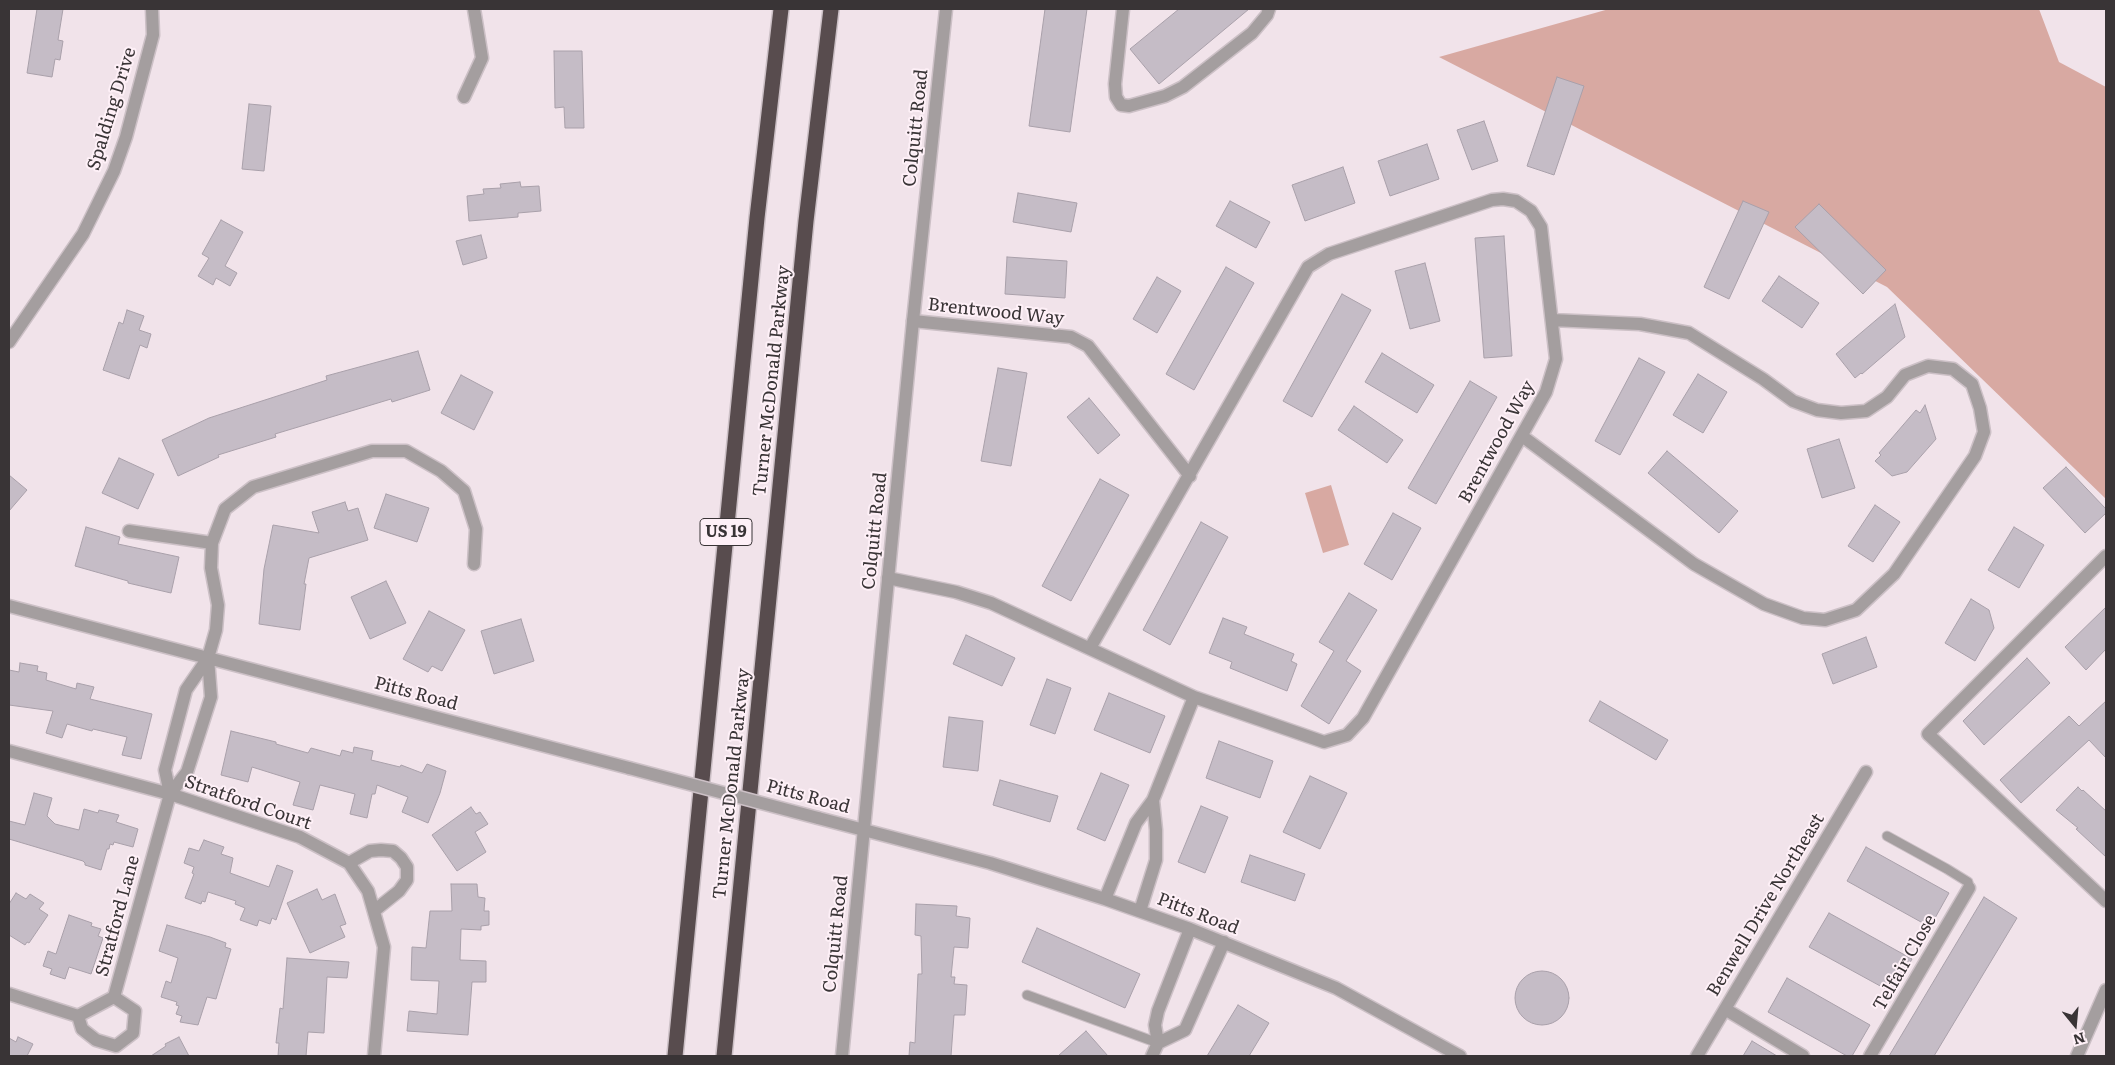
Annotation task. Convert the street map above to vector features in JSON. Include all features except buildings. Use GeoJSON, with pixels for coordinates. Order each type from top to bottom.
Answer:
{"type":"FeatureCollection","features":[{"type":"Feature","properties":{"kind":"highway","name":"Turner McDonald Parkway"},"geometry":{"type":"LineString","coordinates":[[676,1056],[756,228],[781,9]]}},
{"type":"Feature","properties":{"kind":"highway","name":"Turner McDonald Parkway"},"geometry":{"type":"LineString","coordinates":[[724,1056],[806,221],[831,9]]}},
{"type":"Feature","properties":{"kind":"street","name":"Spalding Drive"},"geometry":{"type":"LineString","coordinates":[[9,342],[83,234],[114,171],[126,137],[152,34],[152,9]]}},
{"type":"Feature","properties":{"kind":"street"},"geometry":{"type":"LineString","coordinates":[[464,97],[482,58],[474,9]]}},
{"type":"Feature","properties":{"kind":"street","name":"Colquitt Road"},"geometry":{"type":"LineString","coordinates":[[842,1056],[913,321],[946,9]]}},
{"type":"Feature","properties":{"kind":"street"},"geometry":{"type":"LineString","coordinates":[[1123,9],[1115,84],[1116,97],[1121,104],[1129,106],[1165,96],[1183,86],[1252,33],[1267,15],[1269,9]]}},
{"type":"Feature","properties":{"kind":"street","name":"Brentwood Way"},"geometry":{"type":"LineString","coordinates":[[888,578],[956,592],[991,603],[1194,697],[1324,742],[1348,735],[1363,718],[1546,392],[1556,359],[1541,227],[1531,211],[1516,201],[1492,200],[1329,254],[1308,268],[1090,648]]}},
{"type":"Feature","properties":{"kind":"street"},"geometry":{"type":"LineString","coordinates":[[1522,436],[1694,564],[1764,604],[1803,618],[1825,620],[1856,610],[1894,574],[1975,456],[1984,432],[1980,408],[1972,384],[1953,369],[1928,366],[1905,374],[1887,397],[1866,411],[1841,413],[1817,410],[1793,401],[1763,379],[1689,333],[1640,324],[1552,320]]}},
{"type":"Feature","properties":{"kind":"street","name":"Brentwood Way"},"geometry":{"type":"LineString","coordinates":[[913,321],[1072,337],[1088,346],[1190,476]]}},
{"type":"Feature","properties":{"kind":"street","name":"Stratford Lane"},"geometry":{"type":"LineString","coordinates":[[170,794],[165,770],[186,690],[208,658],[216,630],[218,605],[211,568],[212,543],[224,509],[253,487],[372,450],[406,451],[441,471],[464,491],[476,529],[474,564]]}},
{"type":"Feature","properties":{"kind":"street"},"geometry":{"type":"LineString","coordinates":[[129,531],[212,543]]}},
{"type":"Feature","properties":{"kind":"street"},"geometry":{"type":"LineString","coordinates":[[2106,556],[1928,734],[2106,901]]}},
{"type":"Feature","properties":{"kind":"street","name":"Pitts Road"},"geometry":{"type":"LineString","coordinates":[[9,606],[990,863],[1105,899],[1224,942],[1336,988],[1460,1056]]}},
{"type":"Feature","properties":{"kind":"street","name":"Stratford Lane"},"geometry":{"type":"LineString","coordinates":[[78,1016],[114,997],[170,794],[187,772],[211,697],[208,658]]}},
{"type":"Feature","properties":{"kind":"street"},"geometry":{"type":"LineString","coordinates":[[1105,899],[1136,823],[1153,800],[1194,697]]}},
{"type":"Feature","properties":{"kind":"street"},"geometry":{"type":"LineString","coordinates":[[9,751],[170,794]]}},
{"type":"Feature","properties":{"kind":"street","name":"Benwell Drive Northeast"},"geometry":{"type":"LineString","coordinates":[[1697,1056],[1866,772]]}},
{"type":"Feature","properties":{"kind":"street","name":"Stratford Court"},"geometry":{"type":"LineString","coordinates":[[170,794],[300,837],[349,863],[368,891],[384,947],[374,1056]]}},
{"type":"Feature","properties":{"kind":"street"},"geometry":{"type":"LineString","coordinates":[[1140,911],[1156,860],[1153,800]]}},
{"type":"Feature","properties":{"kind":"street"},"geometry":{"type":"LineString","coordinates":[[349,863],[370,851],[393,850],[407,867],[407,880],[400,891],[374,911]]}},
{"type":"Feature","properties":{"kind":"street","name":"Telfair Close"},"geometry":{"type":"LineString","coordinates":[[1870,1056],[1969,888]]}},
{"type":"Feature","properties":{"kind":"street"},"geometry":{"type":"LineString","coordinates":[[1152,1056],[1158,1043],[1155,1025],[1158,1012],[1190,929]]}},
{"type":"Feature","properties":{"kind":"street"},"geometry":{"type":"LineString","coordinates":[[1158,1043],[1185,1030],[1224,942]]}},
{"type":"Feature","properties":{"kind":"street"},"geometry":{"type":"LineString","coordinates":[[2077,1056],[2106,990]]}},
{"type":"Feature","properties":{"kind":"street"},"geometry":{"type":"LineString","coordinates":[[9,994],[78,1016],[82,1030],[96,1040],[116,1046],[133,1032],[135,1011],[114,997]]}},
{"type":"Feature","properties":{"kind":"street"},"geometry":{"type":"LineString","coordinates":[[1725,1009],[1803,1056]]}},
{"type":"Feature","properties":{"kind":"lane"},"geometry":{"type":"LineString","coordinates":[[1887,836],[1968,882],[1969,888]]}},
{"type":"Feature","properties":{"kind":"lane"},"geometry":{"type":"LineString","coordinates":[[1027,995],[1158,1043]]}},
{"type":"Feature","properties":{"kind":"shaded area"},"geometry":{"type":"Polygon","coordinates":[[[1609,9],[2039,9],[2059,62],[2106,87],[2106,499],[1887,287],[1439,57],[1609,9]]]}},
{"type":"Feature","properties":{"kind":"shaded area"},"geometry":{"type":"Polygon","coordinates":[[[1331,485],[1349,545],[1323,553],[1305,493],[1331,485]]]}}]}
